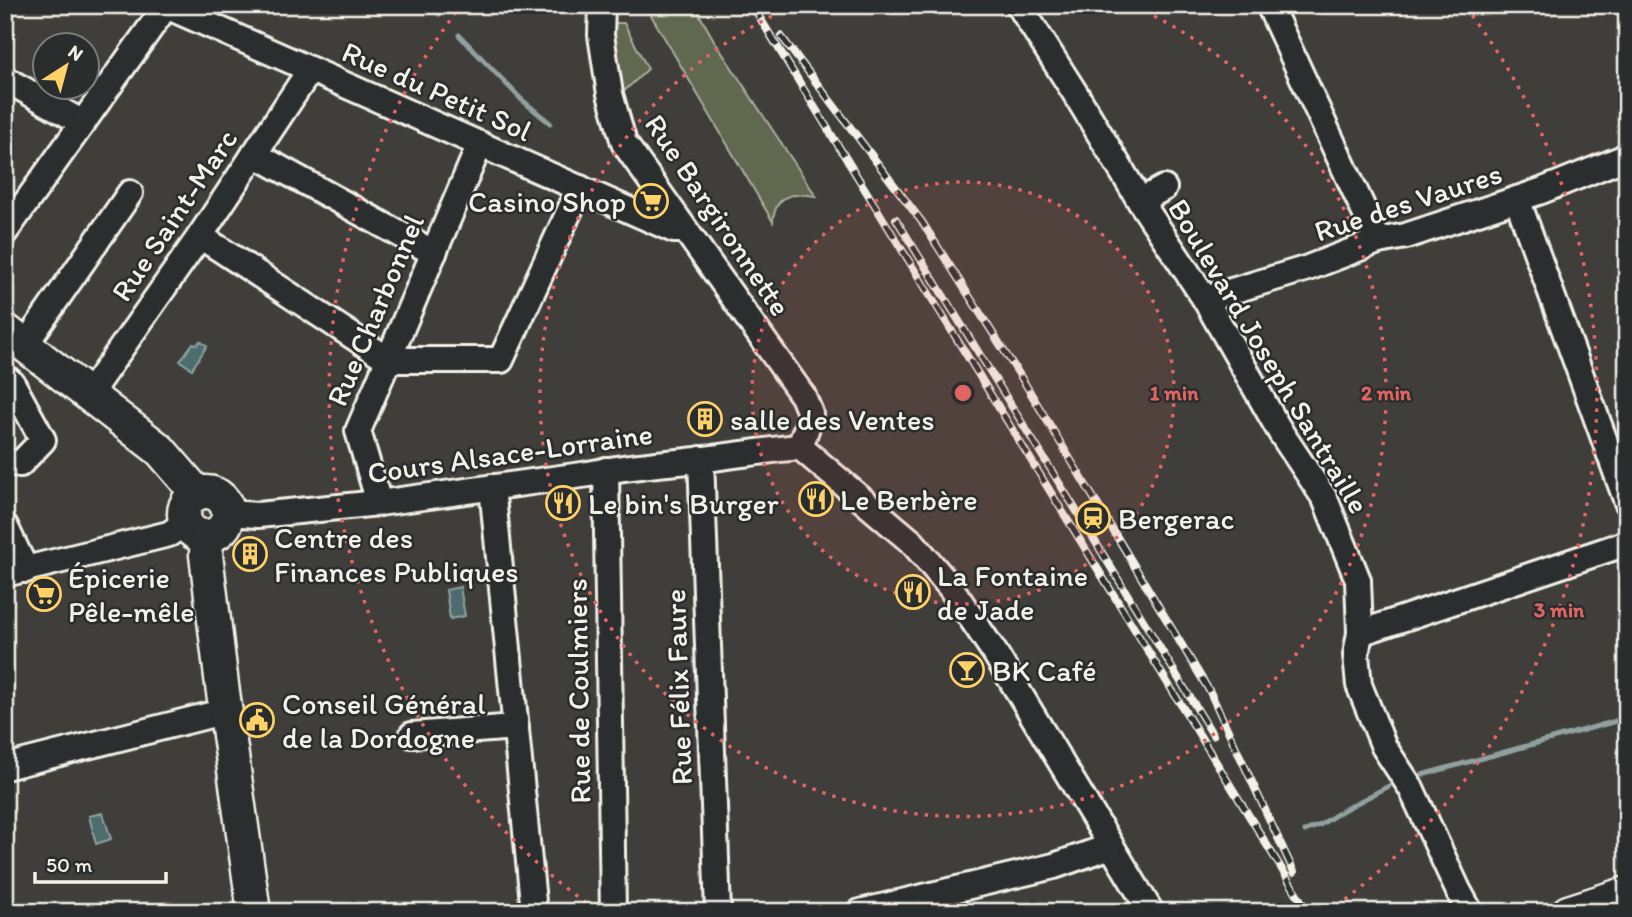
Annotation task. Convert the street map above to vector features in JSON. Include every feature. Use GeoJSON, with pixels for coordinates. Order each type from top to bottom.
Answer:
{"type":"FeatureCollection","features":[{"type":"Feature","properties":{"kind":"main road"},"geometry":{"type":"LineString","coordinates":[[15,338],[160,450],[197,493]]}},
{"type":"Feature","properties":{"kind":"main road"},"geometry":{"type":"LineString","coordinates":[[196,530],[220,532],[225,526],[228,520],[227,506],[218,495],[197,493],[184,509],[206,555],[254,912]]}},
{"type":"Feature","properties":{"kind":"main road"},"geometry":{"type":"LineString","coordinates":[[1568,912],[1627,893]]}},
{"type":"Feature","properties":{"kind":"street","name":"Rue Bargironnette"},"geometry":{"type":"LineString","coordinates":[[601,5],[601,35],[610,94],[624,143],[803,396],[810,413],[800,447]]}},
{"type":"Feature","properties":{"kind":"street","name":"Boulevard Joseph Santraille"},"geometry":{"type":"LineString","coordinates":[[1018,5],[1140,201],[1205,299],[1282,433],[1325,499],[1358,580],[1360,633],[1356,655],[1359,685],[1384,747],[1411,788],[1470,912]]}},
{"type":"Feature","properties":{"kind":"street"},"geometry":{"type":"LineString","coordinates":[[1269,5],[1378,242]]}},
{"type":"Feature","properties":{"kind":"street","name":"Rue du Petit Sol"},"geometry":{"type":"LineString","coordinates":[[165,6],[674,230],[685,230]]}},
{"type":"Feature","properties":{"kind":"street"},"geometry":{"type":"LineString","coordinates":[[5,232],[165,6]]}},
{"type":"Feature","properties":{"kind":"street","name":"Rue Saint-Marc"},"geometry":{"type":"LineString","coordinates":[[89,394],[200,236],[310,70]]}},
{"type":"Feature","properties":{"kind":"street"},"geometry":{"type":"LineString","coordinates":[[5,79],[83,123]]}},
{"type":"Feature","properties":{"kind":"street","name":"Rue Charbonnel"},"geometry":{"type":"LineString","coordinates":[[379,503],[358,431],[480,144]]}},
{"type":"Feature","properties":{"kind":"street"},"geometry":{"type":"LineString","coordinates":[[254,154],[434,253]]}},
{"type":"Feature","properties":{"kind":"street","name":"Rue des Vaures"},"geometry":{"type":"LineString","coordinates":[[1205,299],[1517,199],[1627,155]]}},
{"type":"Feature","properties":{"kind":"street"},"geometry":{"type":"LineString","coordinates":[[200,236],[389,359],[501,360],[580,188]]}},
{"type":"Feature","properties":{"kind":"street"},"geometry":{"type":"LineString","coordinates":[[1140,201],[1164,188]]}},
{"type":"Feature","properties":{"kind":"street"},"geometry":{"type":"LineString","coordinates":[[15,338],[130,193]]}},
{"type":"Feature","properties":{"kind":"street"},"geometry":{"type":"LineString","coordinates":[[1517,199],[1627,502]]}},
{"type":"Feature","properties":{"kind":"street"},"geometry":{"type":"LineString","coordinates":[[5,376],[12,383],[43,440],[20,464],[5,461]]}},
{"type":"Feature","properties":{"kind":"street"},"geometry":{"type":"LineString","coordinates":[[800,447],[913,543],[951,588],[995,653],[1151,912]]}},
{"type":"Feature","properties":{"kind":"street","name":"Cours Alsace-Lorraine"},"geometry":{"type":"LineString","coordinates":[[228,513],[258,515],[379,503],[606,470],[800,447]]}},
{"type":"Feature","properties":{"kind":"street","name":"Rue Félix Faure"},"geometry":{"type":"LineString","coordinates":[[701,459],[718,912]]}},
{"type":"Feature","properties":{"kind":"street","name":"Rue de Coulmiers"},"geometry":{"type":"LineString","coordinates":[[606,470],[613,912]]}},
{"type":"Feature","properties":{"kind":"street"},"geometry":{"type":"LineString","coordinates":[[492,487],[534,912]]}},
{"type":"Feature","properties":{"kind":"street"},"geometry":{"type":"LineString","coordinates":[[5,526],[16,572],[169,534],[196,530]]}},
{"type":"Feature","properties":{"kind":"street"},"geometry":{"type":"LineString","coordinates":[[1360,633],[1627,543]]}},
{"type":"Feature","properties":{"kind":"street"},"geometry":{"type":"LineString","coordinates":[[6,764],[226,711]]}},
{"type":"Feature","properties":{"kind":"street"},"geometry":{"type":"LineString","coordinates":[[412,735],[516,727]]}},
{"type":"Feature","properties":{"kind":"street"},"geometry":{"type":"LineString","coordinates":[[860,912],[1054,866],[1111,846]]}},
{"type":"Feature","properties":{"kind":"green space"},"geometry":{"type":"Polygon","coordinates":[[[645,5],[694,5],[715,42],[816,196],[793,195],[781,200],[774,212],[773,222],[645,5]]]}},
{"type":"Feature","properties":{"kind":"green space"},"geometry":{"type":"Polygon","coordinates":[[[612,23],[624,23],[648,69],[620,95],[612,23]]]}},
{"type":"Feature","properties":{"kind":"water"},"geometry":{"type":"Polygon","coordinates":[[[200,341],[207,346],[192,369],[180,361],[193,343],[197,345],[200,341]]]}},
{"type":"Feature","properties":{"kind":"water"},"geometry":{"type":"Polygon","coordinates":[[[460,587],[465,616],[450,619],[446,590],[460,587]]]}},
{"type":"Feature","properties":{"kind":"water"},"geometry":{"type":"Polygon","coordinates":[[[103,813],[111,839],[96,844],[89,816],[103,813]]]}},
{"type":"Feature","properties":{"kind":"waterway"},"geometry":{"type":"LineString","coordinates":[[430,5],[439,14]]}},
{"type":"Feature","properties":{"kind":"waterway"},"geometry":{"type":"LineString","coordinates":[[459,35],[522,100],[550,123]]}},
{"type":"Feature","properties":{"kind":"waterway"},"geometry":{"type":"LineString","coordinates":[[1418,776],[1627,718]]}},
{"type":"Feature","properties":{"kind":"waterway"},"geometry":{"type":"LineString","coordinates":[[1305,831],[1389,786]]}},
{"type":"Feature","properties":{"kind":"railway"},"geometry":{"type":"LineString","coordinates":[[752,5],[1308,912]]}},
{"type":"Feature","properties":{"kind":"railway"},"geometry":{"type":"LineString","coordinates":[[781,36],[922,222],[1024,382],[1210,692],[1294,872]]}},
{"type":"Feature","properties":{"kind":"railway"},"geometry":{"type":"LineString","coordinates":[[896,219],[1213,735]]}},
{"type":"Feature","properties":{"kind":"place","name":"Casino Shop"},"geometry":{"type":"Point","coordinates":[651,201]}},
{"type":"Feature","properties":{"kind":"place","name":"salle des Ventes"},"geometry":{"type":"Point","coordinates":[705,419]}},
{"type":"Feature","properties":{"kind":"place","name":"Le Berbère"},"geometry":{"type":"Point","coordinates":[816,499]}},
{"type":"Feature","properties":{"kind":"place","name":"Le bin's Burger"},"geometry":{"type":"Point","coordinates":[563,503]}},
{"type":"Feature","properties":{"kind":"place","name":"Bergerac"},"geometry":{"type":"Point","coordinates":[1093,518]}},
{"type":"Feature","properties":{"kind":"place","name":"Centre des Finances Publiques"},"geometry":{"type":"Point","coordinates":[250,554]}},
{"type":"Feature","properties":{"kind":"place","name":"La Fontaine de Jade"},"geometry":{"type":"Point","coordinates":[913,592]}},
{"type":"Feature","properties":{"kind":"place","name":"Épicerie Pêle-mêle"},"geometry":{"type":"Point","coordinates":[44,594]}},
{"type":"Feature","properties":{"kind":"place","name":"BK Café"},"geometry":{"type":"Point","coordinates":[967,670]}},
{"type":"Feature","properties":{"kind":"place","name":"Conseil Général de la Dordogne"},"geometry":{"type":"Point","coordinates":[257,720]}}]}
